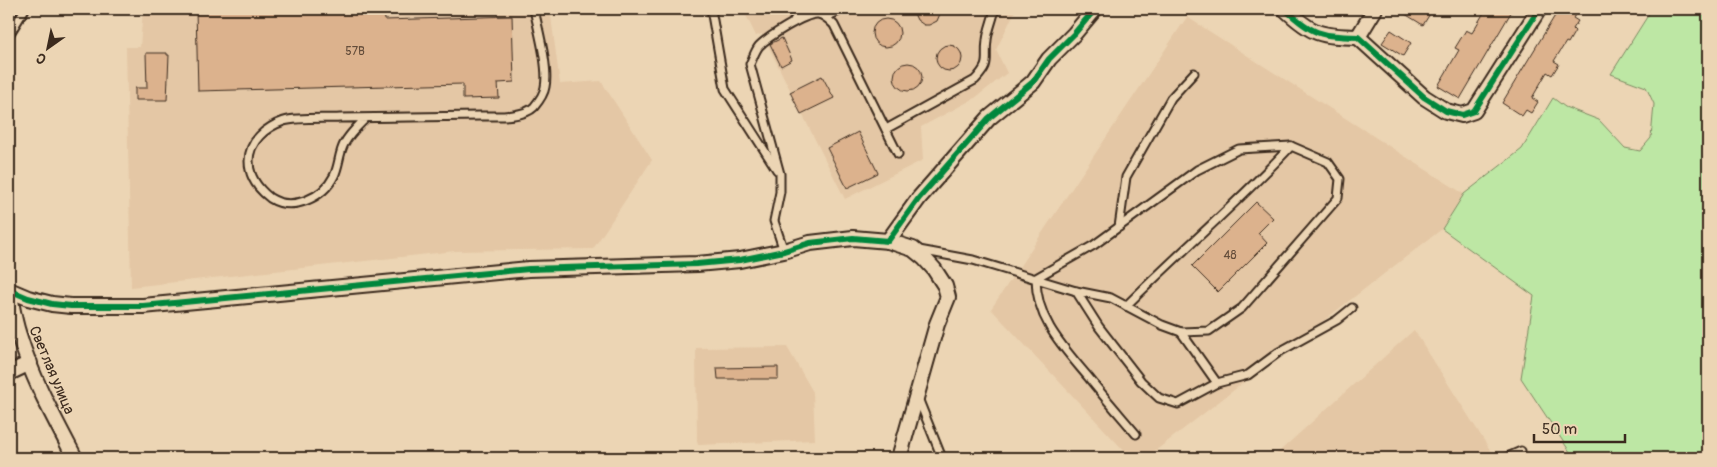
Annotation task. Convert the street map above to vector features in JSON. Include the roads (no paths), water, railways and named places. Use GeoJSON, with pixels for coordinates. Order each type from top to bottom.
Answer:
{"type":"FeatureCollection","features":[{"type":"Feature","properties":{"kind":"street"},"geometry":{"type":"LineString","coordinates":[[888,241],[919,198],[989,118],[1033,82],[1049,59],[1095,9]]}},
{"type":"Feature","properties":{"kind":"street"},"geometry":{"type":"LineString","coordinates":[[1285,9],[1314,32],[1328,36],[1358,37],[1424,96],[1446,111],[1462,115],[1474,111],[1539,9]]}},
{"type":"Feature","properties":{"kind":"street"},"geometry":{"type":"LineString","coordinates":[[1358,37],[1374,9]]}},
{"type":"Feature","properties":{"kind":"street"},"geometry":{"type":"LineString","coordinates":[[9,290],[28,298],[71,306],[143,306],[529,269],[697,264],[740,260],[784,251],[810,243],[853,238],[888,241],[913,249],[934,269],[945,286],[948,297],[937,324],[899,458]]}},
{"type":"Feature","properties":{"kind":"street","name":"Светлая улица"},"geometry":{"type":"LineString","coordinates":[[9,290],[18,334],[43,396],[74,458]]}},
{"type":"Feature","properties":{"kind":"street"},"geometry":{"type":"LineString","coordinates":[[9,373],[30,364]]}},
{"type":"Feature","properties":{"kind":"lane"},"geometry":{"type":"LineString","coordinates":[[9,35],[24,9]]}},
{"type":"Feature","properties":{"kind":"lane"},"geometry":{"type":"LineString","coordinates":[[366,118],[343,145],[340,162],[333,178],[324,189],[310,200],[292,204],[276,202],[259,190],[249,171],[249,156],[257,138],[266,129],[285,121],[366,118],[514,115],[533,108],[542,96],[546,73],[534,9]]}},
{"type":"Feature","properties":{"kind":"lane"},"geometry":{"type":"LineString","coordinates":[[711,9],[725,89],[780,174]]}},
{"type":"Feature","properties":{"kind":"lane"},"geometry":{"type":"LineString","coordinates":[[792,24],[801,9]]}},
{"type":"Feature","properties":{"kind":"lane"},"geometry":{"type":"LineString","coordinates":[[826,17],[843,9]]}},
{"type":"Feature","properties":{"kind":"lane"},"geometry":{"type":"LineString","coordinates":[[886,129],[975,80],[984,71],[988,62],[987,39],[995,9]]}},
{"type":"Feature","properties":{"kind":"lane"},"geometry":{"type":"LineString","coordinates":[[784,251],[774,221],[780,192],[780,174],[750,64],[758,48],[765,40],[802,18],[816,14],[826,17],[834,25],[898,154]]}},
{"type":"Feature","properties":{"kind":"lane"},"geometry":{"type":"LineString","coordinates":[[1119,227],[1126,177],[1171,98],[1194,73]]}},
{"type":"Feature","properties":{"kind":"lane"},"geometry":{"type":"LineString","coordinates":[[1126,306],[1170,262],[1238,201],[1292,146]]}},
{"type":"Feature","properties":{"kind":"lane"},"geometry":{"type":"LineString","coordinates":[[913,249],[973,260],[1076,291],[1110,298],[1162,325],[1180,332],[1209,331],[1242,308],[1338,198],[1340,179],[1328,162],[1292,146],[1239,149],[1197,170],[1094,245],[1036,278]]}},
{"type":"Feature","properties":{"kind":"lane"},"geometry":{"type":"LineString","coordinates":[[1036,278],[1036,294],[1050,330],[1136,434]]}},
{"type":"Feature","properties":{"kind":"lane"},"geometry":{"type":"LineString","coordinates":[[1076,291],[1099,327],[1141,381],[1160,398],[1178,404],[1216,383],[1248,375],[1279,352],[1336,320],[1352,308]]}},
{"type":"Feature","properties":{"kind":"lane"},"geometry":{"type":"LineString","coordinates":[[1180,332],[1216,383]]}},
{"type":"Feature","properties":{"kind":"lane"},"geometry":{"type":"LineString","coordinates":[[917,395],[942,458]]}},
{"type":"Feature","properties":{"kind":"lane"},"geometry":{"type":"LineString","coordinates":[[1505,458],[1521,451]]}}]}
